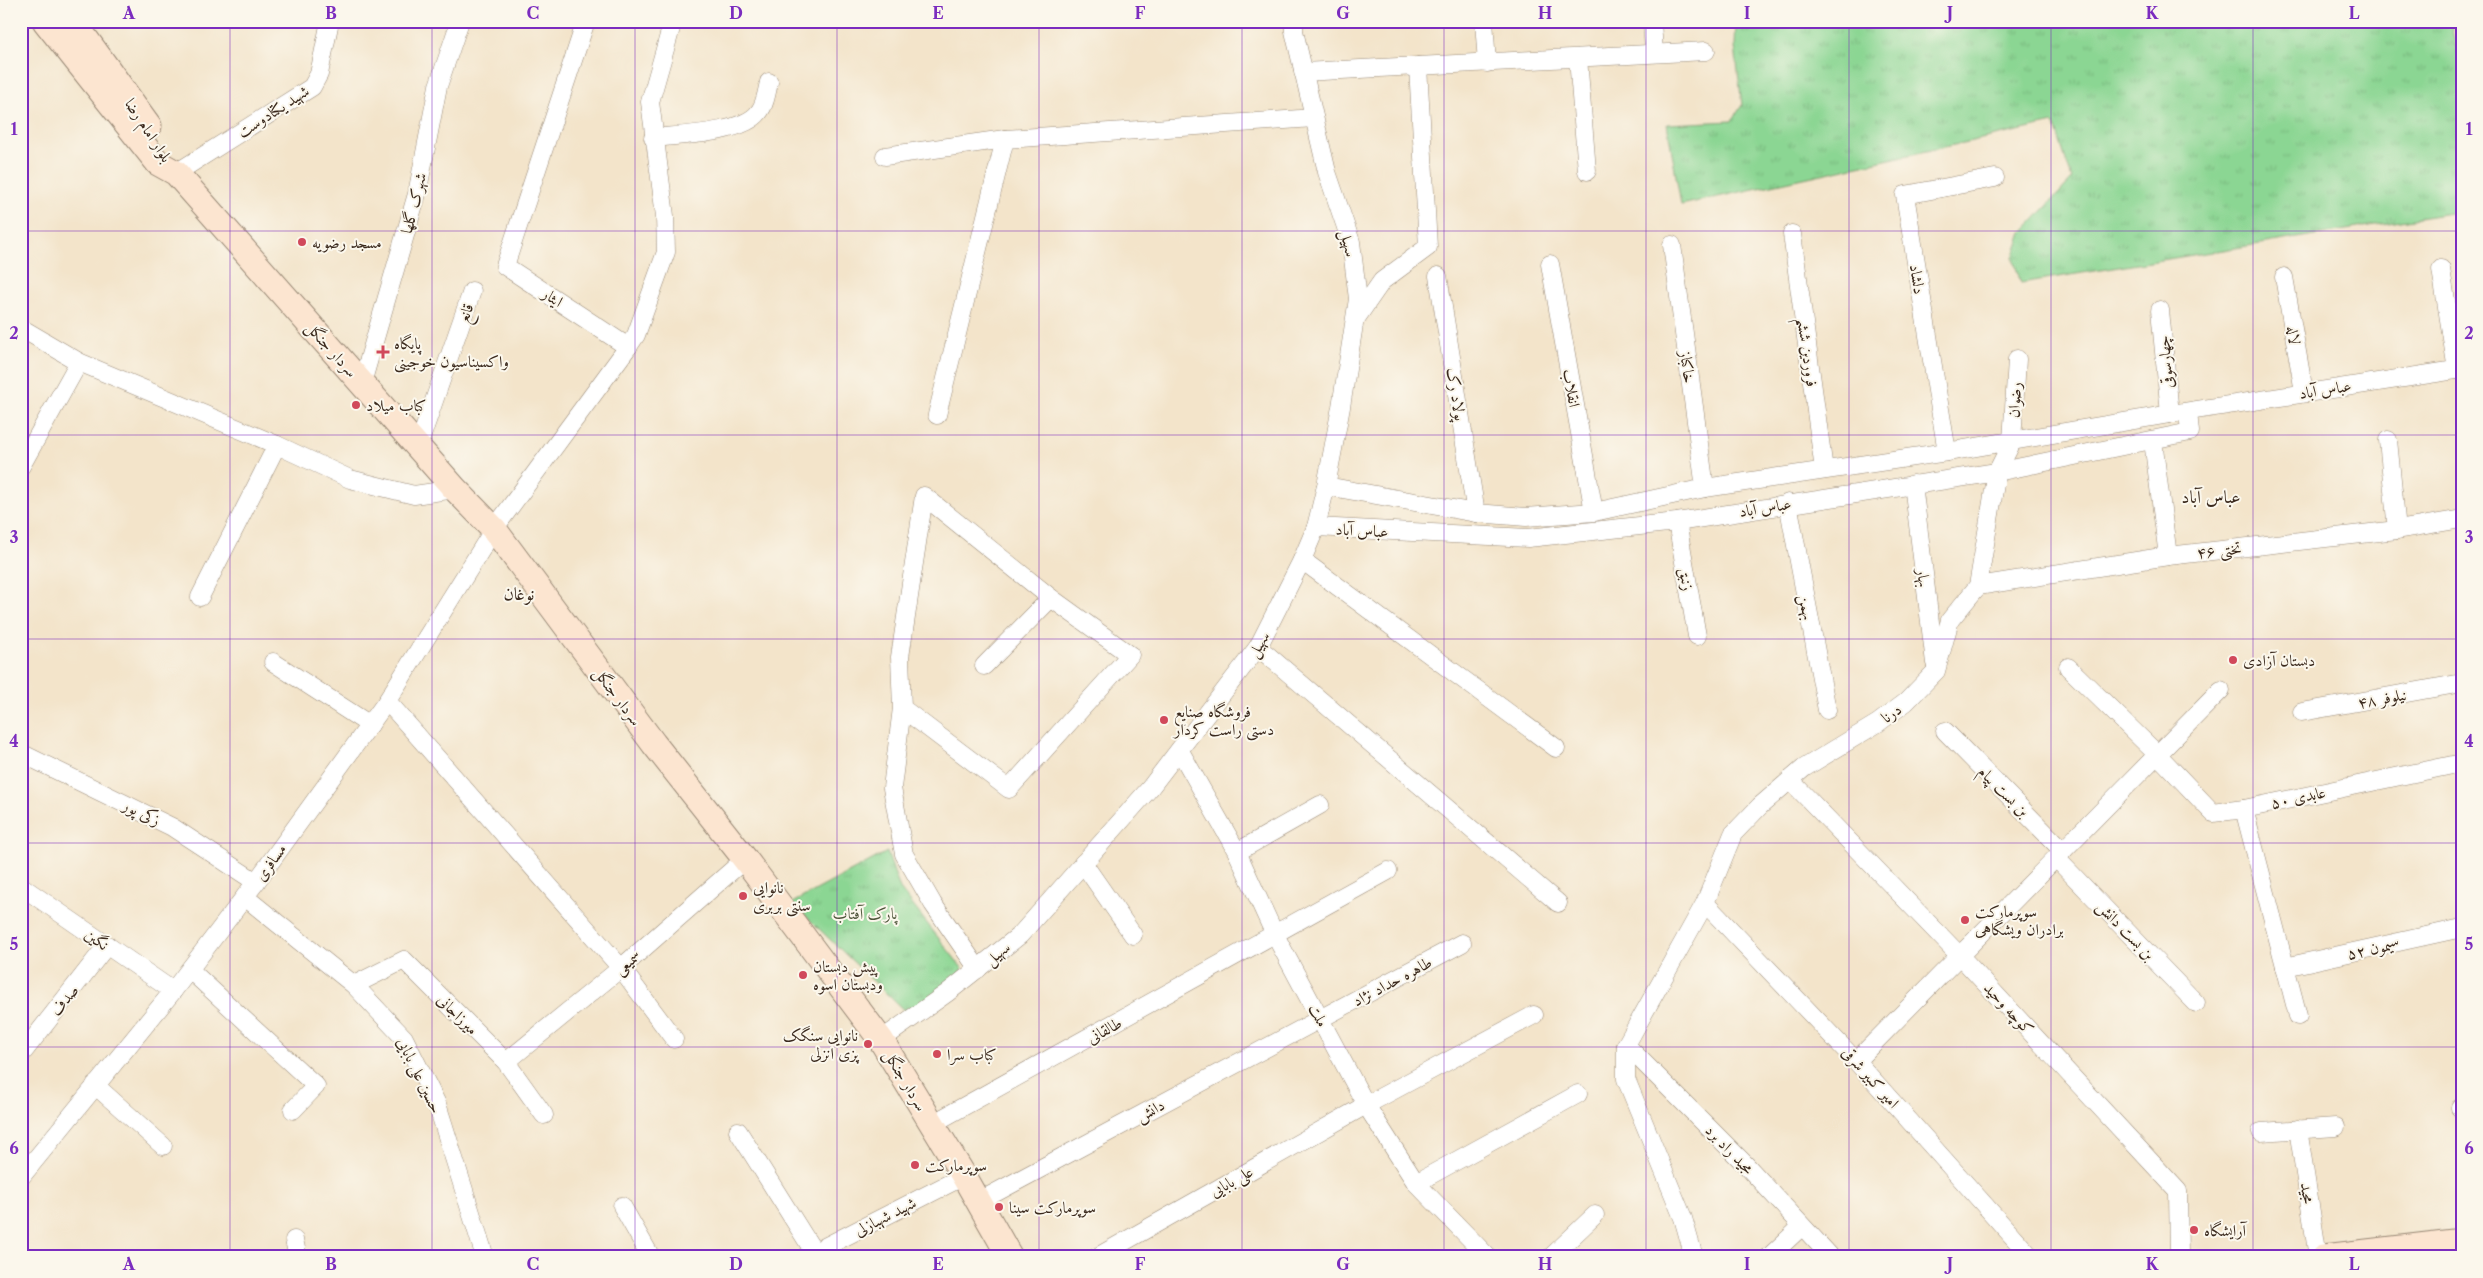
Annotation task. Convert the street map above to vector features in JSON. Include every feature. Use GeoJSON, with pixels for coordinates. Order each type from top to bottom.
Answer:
{"type":"FeatureCollection","features":[{"type":"Feature","properties":{"kind":"main road","name":"بلوار امام رضا"},"geometry":{"type":"LineString","coordinates":[[45,21],[158,163],[176,173]]}},
{"type":"Feature","properties":{"kind":"main road","name":"بلوار امام رضا"},"geometry":{"type":"LineString","coordinates":[[73,21],[169,154],[176,173]]}},
{"type":"Feature","properties":{"kind":"main road","name":"سردار جنگل"},"geometry":{"type":"LineString","coordinates":[[176,173],[455,489],[494,529],[648,736],[745,859],[881,1040],[964,1176],[1010,1257]]}},
{"type":"Feature","properties":{"kind":"main road"},"geometry":{"type":"LineString","coordinates":[[2324,1257],[2438,1250],[2462,1241]]}},
{"type":"Feature","properties":{"kind":"street","name":"شهید یکتادوست"},"geometry":{"type":"LineString","coordinates":[[176,173],[312,87],[319,74],[330,21]]}},
{"type":"Feature","properties":{"kind":"street","name":"شهرک گلها"},"geometry":{"type":"LineString","coordinates":[[362,383],[417,194],[438,86],[460,21]]}},
{"type":"Feature","properties":{"kind":"street","name":"ایثار"},"geometry":{"type":"LineString","coordinates":[[586,21],[505,266],[628,347]]}},
{"type":"Feature","properties":{"kind":"street"},"geometry":{"type":"LineString","coordinates":[[494,529],[636,335],[666,252],[665,216],[653,138],[650,102],[672,21]]}},
{"type":"Feature","properties":{"kind":"street","name":"سهیل"},"geometry":{"type":"LineString","coordinates":[[881,1040],[978,969],[1020,935],[1180,751],[1258,647],[1302,560],[1316,527],[1326,486],[1358,300],[1350,242],[1327,172],[1294,31],[1294,21]]}},
{"type":"Feature","properties":{"kind":"street"},"geometry":{"type":"LineString","coordinates":[[1484,21],[1487,63]]}},
{"type":"Feature","properties":{"kind":"street"},"geometry":{"type":"LineString","coordinates":[[1652,21],[1654,54]]}},
{"type":"Feature","properties":{"kind":"street"},"geometry":{"type":"LineString","coordinates":[[1303,72],[1706,51]]}},
{"type":"Feature","properties":{"kind":"street"},"geometry":{"type":"LineString","coordinates":[[1578,58],[1586,171]]}},
{"type":"Feature","properties":{"kind":"street"},"geometry":{"type":"LineString","coordinates":[[1356,317],[1382,281],[1428,247],[1418,66]]}},
{"type":"Feature","properties":{"kind":"street"},"geometry":{"type":"LineString","coordinates":[[653,138],[728,128],[745,122],[759,112],[769,82]]}},
{"type":"Feature","properties":{"kind":"street"},"geometry":{"type":"LineString","coordinates":[[885,156],[1005,139],[1314,118]]}},
{"type":"Feature","properties":{"kind":"street"},"geometry":{"type":"LineString","coordinates":[[937,415],[1005,139]]}},
{"type":"Feature","properties":{"kind":"street","name":"دلشاد"},"geometry":{"type":"LineString","coordinates":[[1947,452],[1905,195],[1996,178]]}},
{"type":"Feature","properties":{"kind":"street","name":"فروردین ششم"},"geometry":{"type":"LineString","coordinates":[[1792,234],[1824,470]]}},
{"type":"Feature","properties":{"kind":"street","name":"خاکباز"},"geometry":{"type":"LineString","coordinates":[[1672,245],[1705,488]]}},
{"type":"Feature","properties":{"kind":"street","name":"انقلاب"},"geometry":{"type":"LineString","coordinates":[[1550,264],[1594,512]]}},
{"type":"Feature","properties":{"kind":"street"},"geometry":{"type":"LineString","coordinates":[[2441,269],[2459,369]]}},
{"type":"Feature","properties":{"kind":"street","name":"پولاد رک"},"geometry":{"type":"LineString","coordinates":[[1438,276],[1476,513]]}},
{"type":"Feature","properties":{"kind":"street","name":"لاله"},"geometry":{"type":"LineString","coordinates":[[2284,277],[2304,392]]}},
{"type":"Feature","properties":{"kind":"street","name":"قانع"},"geometry":{"type":"LineString","coordinates":[[418,447],[472,291]]}},
{"type":"Feature","properties":{"kind":"street","name":"چهارسوقی"},"geometry":{"type":"LineString","coordinates":[[2160,310],[2170,414]]}},
{"type":"Feature","properties":{"kind":"street"},"geometry":{"type":"LineString","coordinates":[[21,328],[79,362],[276,445],[350,479],[414,495],[455,489]]}},
{"type":"Feature","properties":{"kind":"street","name":"رضوان"},"geometry":{"type":"LineString","coordinates":[[2012,442],[2017,359]]}},
{"type":"Feature","properties":{"kind":"street"},"geometry":{"type":"LineString","coordinates":[[21,466],[79,362]]}},
{"type":"Feature","properties":{"kind":"street","name":"عباس آباد"},"geometry":{"type":"LineString","coordinates":[[1326,486],[1476,513],[1526,518],[1594,512],[1705,488],[2012,442],[2304,392],[2459,369]]}},
{"type":"Feature","properties":{"kind":"street","name":"عباس آباد"},"geometry":{"type":"LineString","coordinates":[[1316,527],[1528,538],[1677,522],[1788,503],[1997,472],[2153,441],[2190,432],[2188,412]]}},
{"type":"Feature","properties":{"kind":"street"},"geometry":{"type":"LineString","coordinates":[[2388,440],[2396,530]]}},
{"type":"Feature","properties":{"kind":"street"},"geometry":{"type":"LineString","coordinates":[[2153,441],[2168,556]]}},
{"type":"Feature","properties":{"kind":"street"},"geometry":{"type":"LineString","coordinates":[[1978,586],[1997,472],[2012,442]]}},
{"type":"Feature","properties":{"kind":"street"},"geometry":{"type":"LineString","coordinates":[[200,597],[276,445]]}},
{"type":"Feature","properties":{"kind":"street","name":"بهار"},"geometry":{"type":"LineString","coordinates":[[1913,484],[1936,671]]}},
{"type":"Feature","properties":{"kind":"street"},"geometry":{"type":"LineString","coordinates":[[902,708],[1009,789],[1130,654],[1051,598],[924,496],[900,657],[902,708],[892,788],[904,854],[934,904],[978,969]]}},
{"type":"Feature","properties":{"kind":"street","name":"بهمن"},"geometry":{"type":"LineString","coordinates":[[1788,503],[1827,710]]}},
{"type":"Feature","properties":{"kind":"street","name":"تختی ۴۶"},"geometry":{"type":"LineString","coordinates":[[1978,586],[2168,556],[2396,530],[2462,519]]}},
{"type":"Feature","properties":{"kind":"street","name":"زنبق"},"geometry":{"type":"LineString","coordinates":[[1677,522],[1696,636]]}},
{"type":"Feature","properties":{"kind":"street","name":"مسافری"},"geometry":{"type":"LineString","coordinates":[[21,1177],[94,1085],[174,991],[256,882],[387,700],[494,529]]}},
{"type":"Feature","properties":{"kind":"street"},"geometry":{"type":"LineString","coordinates":[[1302,560],[1556,748]]}},
{"type":"Feature","properties":{"kind":"street","name":"درنا"},"geometry":{"type":"LineString","coordinates":[[1626,1045],[1705,903],[1733,834],[1760,806],[1804,768],[1878,723],[1906,702],[1936,671],[1950,620],[1978,586]]}},
{"type":"Feature","properties":{"kind":"street"},"geometry":{"type":"LineString","coordinates":[[984,666],[1051,598]]}},
{"type":"Feature","properties":{"kind":"street"},"geometry":{"type":"LineString","coordinates":[[1258,647],[1558,903]]}},
{"type":"Feature","properties":{"kind":"street"},"geometry":{"type":"LineString","coordinates":[[274,662],[370,725]]}},
{"type":"Feature","properties":{"kind":"street"},"geometry":{"type":"LineString","coordinates":[[2068,666],[2158,755]]}},
{"type":"Feature","properties":{"kind":"street","name":"نیلوفر ۴۸"},"geometry":{"type":"LineString","coordinates":[[2302,712],[2462,683]]}},
{"type":"Feature","properties":{"kind":"street"},"geometry":{"type":"LineString","coordinates":[[1856,1061],[2221,690]]}},
{"type":"Feature","properties":{"kind":"street"},"geometry":{"type":"LineString","coordinates":[[387,700],[621,968],[674,1039]]}},
{"type":"Feature","properties":{"kind":"street","name":"بن بست پیام"},"geometry":{"type":"LineString","coordinates":[[1945,731],[2059,854]]}},
{"type":"Feature","properties":{"kind":"street","name":"ملت"},"geometry":{"type":"LineString","coordinates":[[1180,751],[1237,852],[1276,935],[1322,1018],[1366,1105],[1416,1183],[1488,1257]]}},
{"type":"Feature","properties":{"kind":"street","name":"زکی پور"},"geometry":{"type":"LineString","coordinates":[[21,753],[172,826],[256,882]]}},
{"type":"Feature","properties":{"kind":"street","name":"عابدی ۵۰"},"geometry":{"type":"LineString","coordinates":[[2158,755],[2213,813],[2244,809],[2462,763]]}},
{"type":"Feature","properties":{"kind":"street","name":"کوچه وحید"},"geometry":{"type":"LineString","coordinates":[[1790,780],[1960,956],[2178,1190],[2178,1257]]}},
{"type":"Feature","properties":{"kind":"street"},"geometry":{"type":"LineString","coordinates":[[1237,852],[1320,805]]}},
{"type":"Feature","properties":{"kind":"street"},"geometry":{"type":"LineString","coordinates":[[2244,809],[2298,1016]]}},
{"type":"Feature","properties":{"kind":"street","name":"بن بست دانش"},"geometry":{"type":"LineString","coordinates":[[2059,854],[2196,1003]]}},
{"type":"Feature","properties":{"kind":"street","name":"سمیعی"},"geometry":{"type":"LineString","coordinates":[[506,1062],[621,968],[745,859]]}},
{"type":"Feature","properties":{"kind":"street"},"geometry":{"type":"LineString","coordinates":[[1084,863],[1133,935]]}},
{"type":"Feature","properties":{"kind":"street","name":"طالقانی"},"geometry":{"type":"LineString","coordinates":[[932,1124],[1276,935],[1388,871]]}},
{"type":"Feature","properties":{"kind":"street","name":"نگین"},"geometry":{"type":"LineString","coordinates":[[21,886],[174,991]]}},
{"type":"Feature","properties":{"kind":"street","name":"حسین علی بابایی"},"geometry":{"type":"LineString","coordinates":[[245,896],[354,985],[404,1038],[437,1104],[485,1257]]}},
{"type":"Feature","properties":{"kind":"street","name":"امیر کبیر شرقی"},"geometry":{"type":"LineString","coordinates":[[1705,903],[1856,1061],[2032,1257]]}},
{"type":"Feature","properties":{"kind":"street","name":"سیمون ۵۲"},"geometry":{"type":"LineString","coordinates":[[2285,967],[2462,928]]}},
{"type":"Feature","properties":{"kind":"street","name":"طاهره حداد نژاد"},"geometry":{"type":"LineString","coordinates":[[1322,1018],[1462,943]]}},
{"type":"Feature","properties":{"kind":"street","name":"صدف"},"geometry":{"type":"LineString","coordinates":[[21,1056],[107,945]]}},
{"type":"Feature","properties":{"kind":"street","name":"میرزاجانی"},"geometry":{"type":"LineString","coordinates":[[354,985],[404,960],[506,1062],[544,1114]]}},
{"type":"Feature","properties":{"kind":"street"},"geometry":{"type":"LineString","coordinates":[[190,970],[316,1086],[293,1110]]}},
{"type":"Feature","properties":{"kind":"street","name":"علی بابایی"},"geometry":{"type":"LineString","coordinates":[[1097,1257],[1366,1105],[1534,1015]]}},
{"type":"Feature","properties":{"kind":"street","name":"دانش"},"geometry":{"type":"LineString","coordinates":[[978,1202],[1322,1018]]}},
{"type":"Feature","properties":{"kind":"street"},"geometry":{"type":"LineString","coordinates":[[1626,1045],[1626,1078],[1683,1218],[1694,1257]]}},
{"type":"Feature","properties":{"kind":"street","name":"مجید راد برد"},"geometry":{"type":"LineString","coordinates":[[1626,1045],[1746,1165],[1801,1227],[1831,1257]]}},
{"type":"Feature","properties":{"kind":"street"},"geometry":{"type":"LineString","coordinates":[[94,1085],[163,1146]]}},
{"type":"Feature","properties":{"kind":"street"},"geometry":{"type":"LineString","coordinates":[[1416,1183],[1578,1094]]}},
{"type":"Feature","properties":{"kind":"street"},"geometry":{"type":"LineString","coordinates":[[2261,1132],[2336,1127]]}},
{"type":"Feature","properties":{"kind":"street","name":"مجید"},"geometry":{"type":"LineString","coordinates":[[2298,1129],[2318,1257]]}},
{"type":"Feature","properties":{"kind":"street"},"geometry":{"type":"LineString","coordinates":[[738,1131],[810,1254]]}},
{"type":"Feature","properties":{"kind":"street","name":"شهید شهبازلی"},"geometry":{"type":"LineString","coordinates":[[810,1254],[964,1176]]}},
{"type":"Feature","properties":{"kind":"street"},"geometry":{"type":"LineString","coordinates":[[622,1206],[650,1257]]}},
{"type":"Feature","properties":{"kind":"street"},"geometry":{"type":"LineString","coordinates":[[1551,1257],[1595,1215]]}},
{"type":"Feature","properties":{"kind":"street"},"geometry":{"type":"LineString","coordinates":[[1769,1257],[1801,1227]]}},
{"type":"Feature","properties":{"kind":"street"},"geometry":{"type":"LineString","coordinates":[[294,1240],[298,1257]]}},
{"type":"Feature","properties":{"kind":"green space"},"geometry":{"type":"Polygon","coordinates":[[[1736,21],[2450,21],[2462,72],[2462,211],[2021,283],[2013,258],[2022,233],[2072,179],[2054,123],[1681,205],[1667,124],[1732,121],[1742,105],[1735,47],[1736,21]]]}},
{"type":"Feature","properties":{"kind":"green space","name":"پارک آفتاب"},"geometry":{"type":"Polygon","coordinates":[[[887,852],[900,889],[963,969],[947,993],[912,1018],[792,903],[887,852]]]}},
{"type":"Feature","properties":{"kind":"place","name":"مسجد رضویه"},"geometry":{"type":"Point","coordinates":[302,242]}},
{"type":"Feature","properties":{"kind":"place","name":"پایگاه واکسیناسیون خوجینی"},"geometry":{"type":"Point","coordinates":[383,352]}},
{"type":"Feature","properties":{"kind":"place","name":"کباب میلاد"},"geometry":{"type":"Point","coordinates":[356,405]}},
{"type":"Feature","properties":{"kind":"place","name":"دبستان آزادی"},"geometry":{"type":"Point","coordinates":[2233,660]}},
{"type":"Feature","properties":{"kind":"place","name":"فروشگاه صنایع دستی راست کردار"},"geometry":{"type":"Point","coordinates":[1164,720]}},
{"type":"Feature","properties":{"kind":"place","name":"نانوایی سنتی بربری"},"geometry":{"type":"Point","coordinates":[743,896]}},
{"type":"Feature","properties":{"kind":"place","name":"سوپرمارکت برادران ویشگاهی"},"geometry":{"type":"Point","coordinates":[1965,920]}},
{"type":"Feature","properties":{"kind":"place","name":"پیش دبستان ودبستان اسوه"},"geometry":{"type":"Point","coordinates":[803,975]}},
{"type":"Feature","properties":{"kind":"place","name":"نانوایی سنگک پزی انزلی"},"geometry":{"type":"Point","coordinates":[868,1044]}},
{"type":"Feature","properties":{"kind":"place","name":"کباب سرا"},"geometry":{"type":"Point","coordinates":[937,1054]}},
{"type":"Feature","properties":{"kind":"place","name":"سوپرمارکت"},"geometry":{"type":"Point","coordinates":[915,1165]}},
{"type":"Feature","properties":{"kind":"place","name":"سوپرمارکت سینا"},"geometry":{"type":"Point","coordinates":[999,1207]}},
{"type":"Feature","properties":{"kind":"place","name":"آرایشگاه"},"geometry":{"type":"Point","coordinates":[2194,1230]}},
{"type":"Feature","properties":{"kind":"district","name":"عباس آباد"},"geometry":{"type":"Point","coordinates":[2211,497]}},
{"type":"Feature","properties":{"kind":"district","name":"نوغان"},"geometry":{"type":"Point","coordinates":[519,594]}}]}
